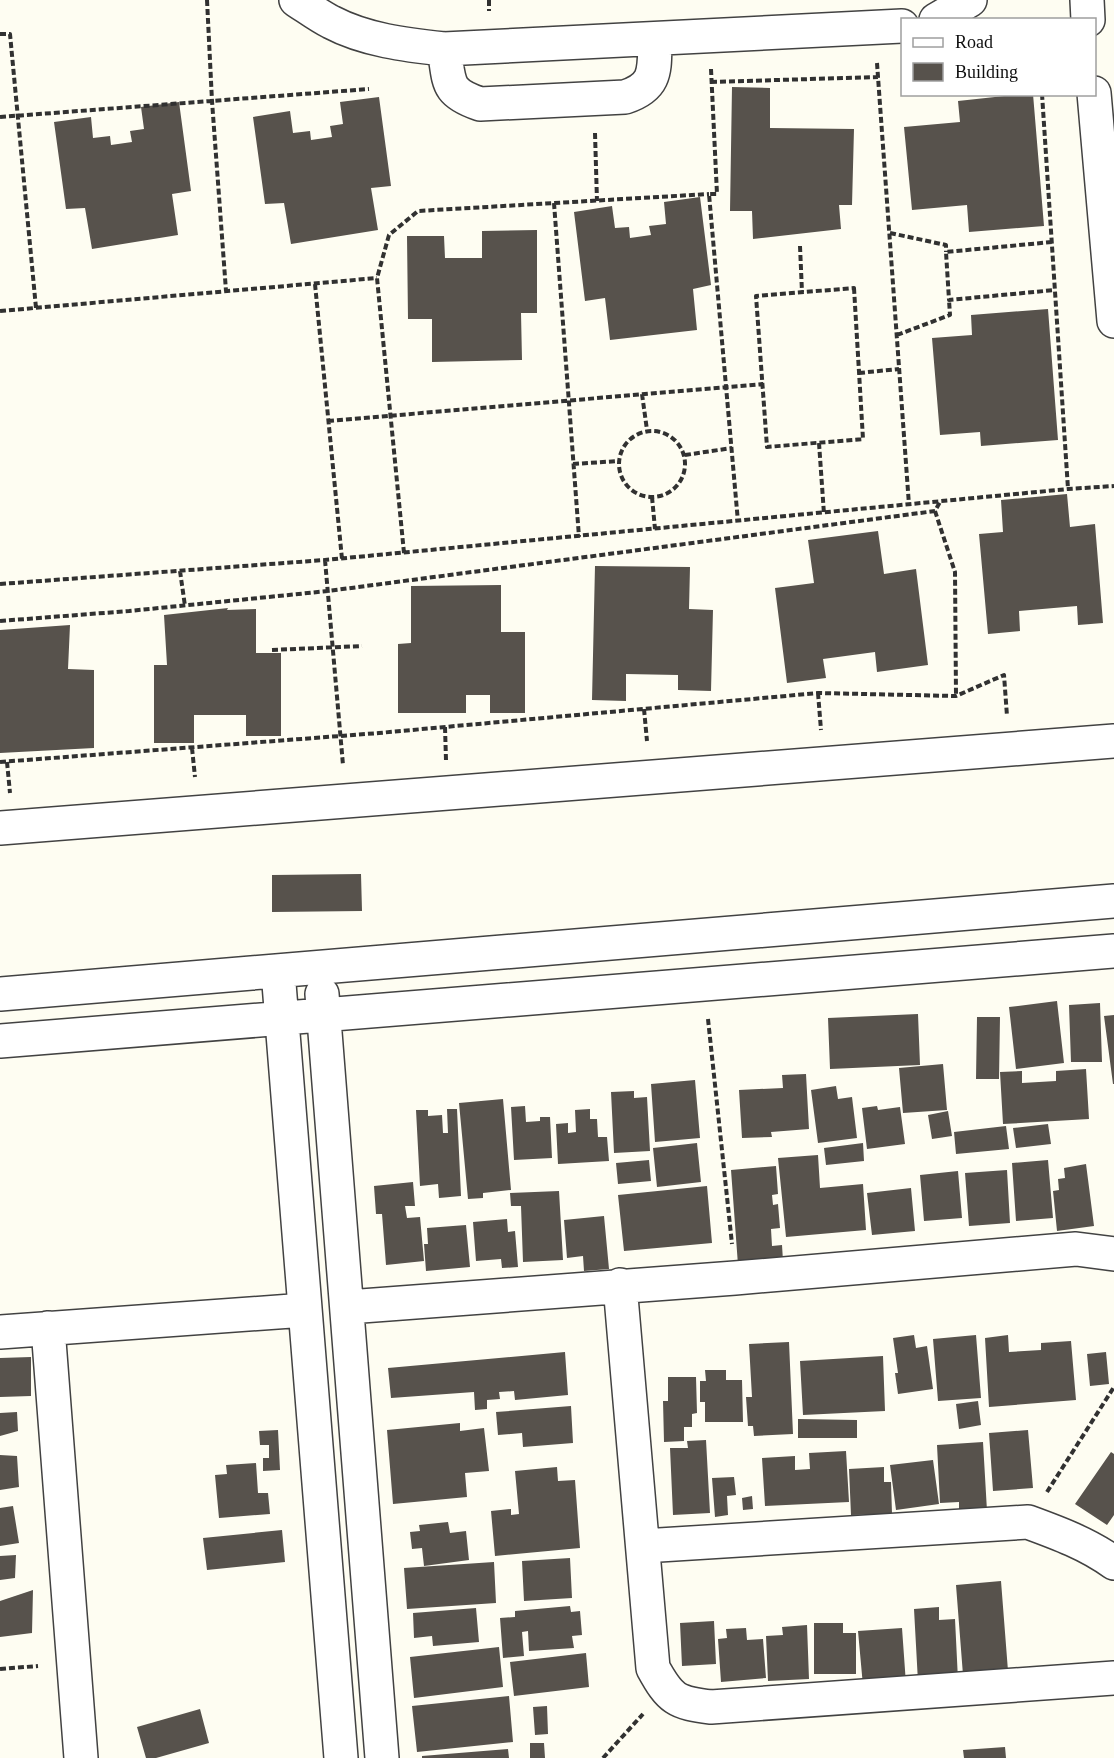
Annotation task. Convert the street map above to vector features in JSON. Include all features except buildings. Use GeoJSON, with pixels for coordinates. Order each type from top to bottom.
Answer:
{"type":"FeatureCollection","features":[{"type":"Feature","properties":{"kind":"street"},"geometry":{"type":"LineString","coordinates":[[296,0],[332,23],[372,37],[406,45],[444,49],[901,26]]}},
{"type":"Feature","properties":{"kind":"street"},"geometry":{"type":"LineString","coordinates":[[939,18],[970,0]]}},
{"type":"Feature","properties":{"kind":"street"},"geometry":{"type":"LineString","coordinates":[[1087,0],[1088,18]]}},
{"type":"Feature","properties":{"kind":"street"},"geometry":{"type":"LineString","coordinates":[[444,49],[450,85],[460,97],[480,104],[625,97],[642,91],[653,74],[655,39]]}},
{"type":"Feature","properties":{"kind":"street"},"geometry":{"type":"LineString","coordinates":[[1095,96],[1109,211],[1114,321]]}},
{"type":"Feature","properties":{"kind":"street"},"geometry":{"type":"LineString","coordinates":[[0,828],[1114,741]]}},
{"type":"Feature","properties":{"kind":"street"},"geometry":{"type":"LineString","coordinates":[[0,994],[1114,901]]}},
{"type":"Feature","properties":{"kind":"street"},"geometry":{"type":"LineString","coordinates":[[0,1041],[1114,951]]}},
{"type":"Feature","properties":{"kind":"street"},"geometry":{"type":"LineString","coordinates":[[320,968],[382,1758]]}},
{"type":"Feature","properties":{"kind":"street"},"geometry":{"type":"LineString","coordinates":[[278,971],[341,1758]]}},
{"type":"Feature","properties":{"kind":"street"},"geometry":{"type":"LineString","coordinates":[[348,1307],[735,1278],[1076,1249],[1114,1254]]}},
{"type":"Feature","properties":{"kind":"street"},"geometry":{"type":"LineString","coordinates":[[620,1285],[653,1668],[665,1690],[686,1704],[711,1707],[1114,1678]]}},
{"type":"Feature","properties":{"kind":"street"},"geometry":{"type":"LineString","coordinates":[[0,1332],[305,1310]]}},
{"type":"Feature","properties":{"kind":"street"},"geometry":{"type":"LineString","coordinates":[[48,1328],[81,1758]]}},
{"type":"Feature","properties":{"kind":"street"},"geometry":{"type":"LineString","coordinates":[[643,1546],[1028,1522],[1071,1538],[1114,1563]]}},
{"type":"Feature","properties":{"kind":"path"},"geometry":{"type":"LineString","coordinates":[[207,0],[226,291]]}},
{"type":"Feature","properties":{"kind":"path"},"geometry":{"type":"LineString","coordinates":[[0,34],[10,34],[36,308]]}},
{"type":"Feature","properties":{"kind":"path"},"geometry":{"type":"LineString","coordinates":[[404,553],[377,278],[389,235],[418,211],[717,194],[709,36]]}},
{"type":"Feature","properties":{"kind":"path"},"geometry":{"type":"LineString","coordinates":[[711,82],[878,77],[909,506]]}},
{"type":"Feature","properties":{"kind":"path"},"geometry":{"type":"LineString","coordinates":[[0,117],[369,89]]}},
{"type":"Feature","properties":{"kind":"path"},"geometry":{"type":"LineString","coordinates":[[1042,96],[1068,489]]}},
{"type":"Feature","properties":{"kind":"path"},"geometry":{"type":"LineString","coordinates":[[595,98],[597,201]]}},
{"type":"Feature","properties":{"kind":"path"},"geometry":{"type":"LineString","coordinates":[[709,194],[738,522]]}},
{"type":"Feature","properties":{"kind":"path"},"geometry":{"type":"LineString","coordinates":[[554,203],[579,537]]}},
{"type":"Feature","properties":{"kind":"path"},"geometry":{"type":"LineString","coordinates":[[890,233],[945,245],[946,252],[950,315],[897,335]]}},
{"type":"Feature","properties":{"kind":"path"},"geometry":{"type":"LineString","coordinates":[[946,252],[1052,242]]}},
{"type":"Feature","properties":{"kind":"path"},"geometry":{"type":"LineString","coordinates":[[800,246],[802,292]]}},
{"type":"Feature","properties":{"kind":"path"},"geometry":{"type":"LineString","coordinates":[[0,310],[377,278]]}},
{"type":"Feature","properties":{"kind":"path"},"geometry":{"type":"LineString","coordinates":[[315,284],[342,559]]}},
{"type":"Feature","properties":{"kind":"path"},"geometry":{"type":"LineString","coordinates":[[854,288],[859,373],[863,440],[767,447],[756,296],[854,288]]}},
{"type":"Feature","properties":{"kind":"path"},"geometry":{"type":"LineString","coordinates":[[949,300],[1055,290]]}},
{"type":"Feature","properties":{"kind":"path"},"geometry":{"type":"LineString","coordinates":[[859,373],[899,369]]}},
{"type":"Feature","properties":{"kind":"path"},"geometry":{"type":"LineString","coordinates":[[328,421],[763,384]]}},
{"type":"Feature","properties":{"kind":"path"},"geometry":{"type":"LineString","coordinates":[[642,394],[647,430]]}},
{"type":"Feature","properties":{"kind":"path"},"geometry":{"type":"LineString","coordinates":[[647,430],[659,431],[671,436],[680,444],[685,455],[682,479],[674,489],[664,495],[652,497],[639,495],[629,488],[622,478],[619,466],[620,454],[626,443],[635,435],[647,430]]}},
{"type":"Feature","properties":{"kind":"path"},"geometry":{"type":"LineString","coordinates":[[819,443],[824,514]]}},
{"type":"Feature","properties":{"kind":"path"},"geometry":{"type":"LineString","coordinates":[[685,455],[732,448]]}},
{"type":"Feature","properties":{"kind":"path"},"geometry":{"type":"LineString","coordinates":[[573,464],[620,461]]}},
{"type":"Feature","properties":{"kind":"path"},"geometry":{"type":"LineString","coordinates":[[0,584],[342,559],[1114,486]]}},
{"type":"Feature","properties":{"kind":"path"},"geometry":{"type":"LineString","coordinates":[[652,497],[655,530]]}},
{"type":"Feature","properties":{"kind":"path"},"geometry":{"type":"LineString","coordinates":[[940,502],[935,511],[955,572],[956,696]]}},
{"type":"Feature","properties":{"kind":"path"},"geometry":{"type":"LineString","coordinates":[[0,621],[185,606],[328,591],[935,511]]}},
{"type":"Feature","properties":{"kind":"path"},"geometry":{"type":"LineString","coordinates":[[325,560],[346,802]]}},
{"type":"Feature","properties":{"kind":"path"},"geometry":{"type":"LineString","coordinates":[[180,570],[185,606]]}},
{"type":"Feature","properties":{"kind":"path"},"geometry":{"type":"LineString","coordinates":[[272,650],[362,646]]}},
{"type":"Feature","properties":{"kind":"path"},"geometry":{"type":"LineString","coordinates":[[0,762],[340,736],[818,693],[956,696],[1004,675],[1010,749]]}},
{"type":"Feature","properties":{"kind":"path"},"geometry":{"type":"LineString","coordinates":[[704,984],[735,1278]]}},
{"type":"Feature","properties":{"kind":"path"},"geometry":{"type":"LineString","coordinates":[[1028,1522],[1114,1387]]}},
{"type":"Feature","properties":{"kind":"path"},"geometry":{"type":"LineString","coordinates":[[603,1758],[665,1690]]}}]}
